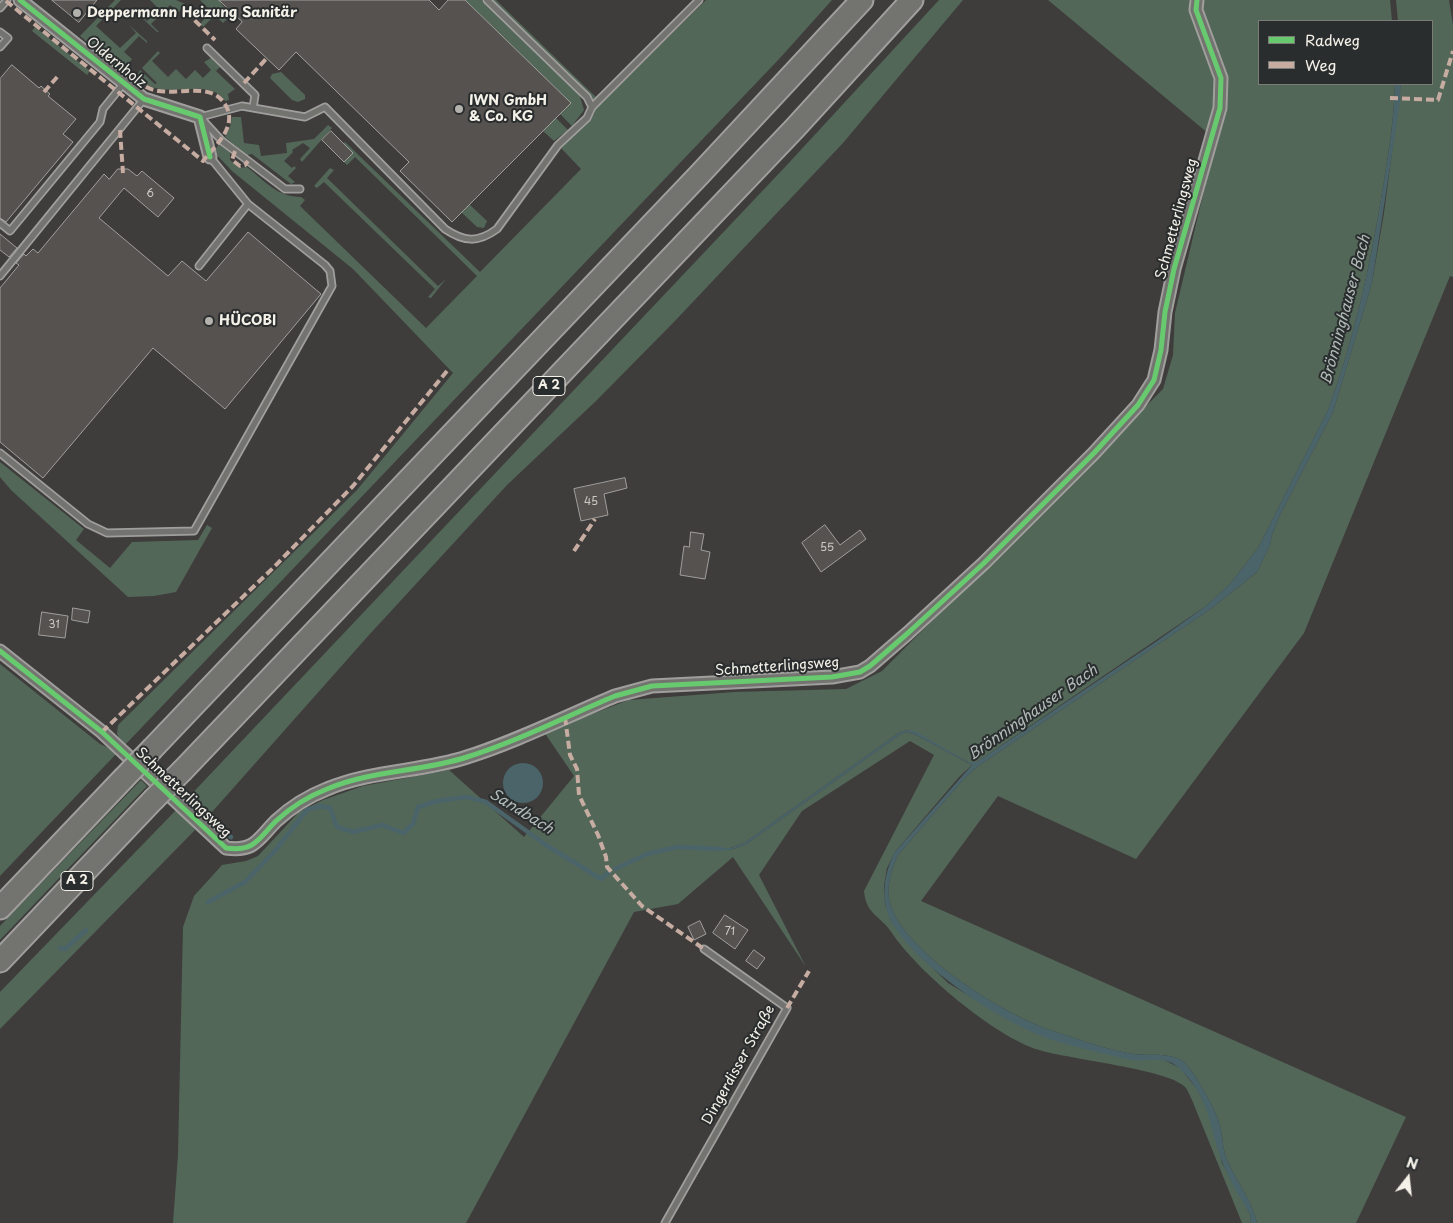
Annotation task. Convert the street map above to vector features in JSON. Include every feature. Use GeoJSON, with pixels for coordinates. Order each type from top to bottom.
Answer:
{"type":"FeatureCollection","features":[{"type":"Feature","properties":{"kind":"highway","name":"A 2"},"geometry":{"type":"LineString","coordinates":[[0,908],[693,181],[862,0]]}},
{"type":"Feature","properties":{"kind":"highway","name":"A 2"},"geometry":{"type":"LineString","coordinates":[[0,961],[795,128],[912,0]]}},
{"type":"Feature","properties":{"kind":"street","name":"Oldernholz"},"geometry":{"type":"LineString","coordinates":[[20,0],[144,100],[200,117]]}},
{"type":"Feature","properties":{"kind":"street","name":"Schmetterlingsweg"},"geometry":{"type":"LineString","coordinates":[[0,651],[102,732],[226,848],[241,850],[258,842],[276,821],[300,802],[326,789],[358,778],[441,764],[468,756],[634,690],[652,686],[708,682],[832,677],[860,672],[870,666],[928,614],[1094,453],[1138,405],[1154,380],[1162,350],[1165,312],[1174,269],[1220,108],[1221,78],[1196,10],[1197,0]]}},
{"type":"Feature","properties":{"kind":"street"},"geometry":{"type":"LineString","coordinates":[[200,117],[210,157]]}},
{"type":"Feature","properties":{"kind":"lane"},"geometry":{"type":"LineString","coordinates":[[0,8],[7,0]]}},
{"type":"Feature","properties":{"kind":"lane"},"geometry":{"type":"LineString","coordinates":[[487,0],[587,97],[592,107]]}},
{"type":"Feature","properties":{"kind":"lane"},"geometry":{"type":"LineString","coordinates":[[300,188],[285,189],[222,141],[200,117],[242,106],[305,117],[325,107],[445,229],[458,238],[472,241],[485,238],[497,230],[558,145],[587,118],[592,107],[699,0]]}},
{"type":"Feature","properties":{"kind":"lane"},"geometry":{"type":"LineString","coordinates":[[0,32],[8,38],[0,47]]}},
{"type":"Feature","properties":{"kind":"lane"},"geometry":{"type":"LineString","coordinates":[[207,48],[255,94],[253,108]]}},
{"type":"Feature","properties":{"kind":"lane"},"geometry":{"type":"LineString","coordinates":[[0,223],[10,230],[100,122],[103,109],[124,83]]}},
{"type":"Feature","properties":{"kind":"lane"},"geometry":{"type":"LineString","coordinates":[[0,276],[144,100]]}},
{"type":"Feature","properties":{"kind":"lane"},"geometry":{"type":"LineString","coordinates":[[0,453],[88,524],[107,533],[194,531],[332,286],[330,271],[325,265],[248,204],[210,157]]}},
{"type":"Feature","properties":{"kind":"lane"},"geometry":{"type":"LineString","coordinates":[[199,266],[248,204]]}},
{"type":"Feature","properties":{"kind":"lane","name":"Dingerdisser Straße"},"geometry":{"type":"LineString","coordinates":[[666,1223],[787,1008],[704,949]]}},
{"type":"Feature","properties":{"kind":"green space"},"geometry":{"type":"Polygon","coordinates":[[[115,0],[121,0],[96,26],[120,48],[136,33],[129,25],[147,41],[147,43],[139,36],[124,52],[132,59],[128,64],[117,66],[80,36],[115,0]]]}},
{"type":"Feature","properties":{"kind":"green space"},"geometry":{"type":"Polygon","coordinates":[[[150,0],[176,0],[185,4],[179,12],[170,5],[151,24],[159,32],[157,32],[140,16],[140,14],[147,21],[159,9],[150,0]]]}},
{"type":"Feature","properties":{"kind":"green space"},"geometry":{"type":"Polygon","coordinates":[[[200,0],[222,0],[221,4],[232,14],[223,23],[215,15],[203,27],[200,24],[211,11],[200,0]]]}},
{"type":"Feature","properties":{"kind":"green space"},"geometry":{"type":"Polygon","coordinates":[[[465,0],[482,0],[579,93],[584,110],[572,126],[560,114],[571,103],[465,0]]]}},
{"type":"Feature","properties":{"kind":"green space"},"geometry":{"type":"Polygon","coordinates":[[[492,0],[496,0],[602,103],[706,0],[832,0],[780,58],[124,746],[117,734],[118,725],[357,490],[453,373],[353,269],[232,171],[214,152],[219,144],[230,153],[230,160],[240,168],[247,167],[278,191],[301,197],[305,200],[300,206],[426,328],[477,276],[355,157],[347,165],[344,162],[343,144],[345,142],[480,272],[581,169],[561,148],[595,111],[593,99],[492,0]]]}},
{"type":"Feature","properties":{"kind":"green space"},"geometry":{"type":"Polygon","coordinates":[[[939,0],[963,0],[843,143],[673,323],[597,400],[507,485],[369,635],[212,812],[184,802],[786,166],[939,0]]]}},
{"type":"Feature","properties":{"kind":"green space"},"geometry":{"type":"Polygon","coordinates":[[[1048,0],[1189,0],[1189,10],[1217,78],[1217,101],[1209,134],[1048,0]]]}},
{"type":"Feature","properties":{"kind":"green space"},"geometry":{"type":"Polygon","coordinates":[[[1203,0],[1390,0],[1392,20],[1258,20],[1258,85],[1395,85],[1390,138],[1377,221],[1360,303],[1346,357],[1328,410],[1258,548],[1230,584],[1206,606],[977,762],[968,762],[908,730],[900,732],[744,843],[730,848],[717,848],[730,850],[745,845],[901,734],[907,732],[972,765],[959,777],[895,852],[887,868],[884,886],[885,904],[891,921],[913,949],[948,983],[1011,1021],[1133,1060],[1162,1059],[1180,1068],[1197,1089],[1208,1110],[1222,1163],[1250,1214],[1251,1223],[1242,1223],[1185,1087],[1159,1075],[1039,1050],[1001,1032],[958,1001],[938,983],[919,965],[888,927],[871,910],[865,899],[864,891],[934,755],[910,741],[802,811],[759,875],[806,967],[733,857],[678,904],[634,912],[466,1223],[173,1223],[178,1155],[183,927],[194,896],[222,865],[246,861],[258,856],[299,812],[323,800],[363,786],[449,770],[524,837],[574,776],[544,732],[629,700],[734,692],[846,689],[882,671],[1163,389],[1173,355],[1175,313],[1225,102],[1225,78],[1203,11],[1203,0]]]}},
{"type":"Feature","properties":{"kind":"green space"},"geometry":{"type":"Polygon","coordinates":[[[1396,0],[1449,0],[1453,25],[1453,277],[1450,276],[1304,633],[1136,859],[998,796],[921,901],[1406,1117],[1356,1223],[1257,1223],[1252,1207],[1226,1157],[1220,1125],[1214,1110],[1204,1090],[1186,1064],[1169,1056],[1133,1054],[1056,1032],[1036,1025],[987,999],[937,963],[916,944],[900,925],[891,906],[889,887],[891,874],[898,855],[963,780],[977,767],[1212,608],[1257,572],[1270,545],[1279,517],[1333,412],[1372,283],[1384,213],[1401,85],[1433,85],[1433,20],[1398,20],[1396,0]]]}},
{"type":"Feature","properties":{"kind":"green space"},"geometry":{"type":"Polygon","coordinates":[[[35,27],[90,71],[87,75],[32,31],[35,27]]]}},
{"type":"Feature","properties":{"kind":"green space"},"geometry":{"type":"Polygon","coordinates":[[[158,51],[160,53],[152,61],[168,77],[176,69],[186,79],[195,70],[203,78],[211,70],[204,62],[211,58],[220,67],[216,71],[235,89],[228,94],[229,100],[225,101],[218,94],[209,90],[165,89],[153,88],[143,83],[141,85],[135,80],[140,70],[155,84],[157,83],[142,68],[158,51]]]}},
{"type":"Feature","properties":{"kind":"green space"},"geometry":{"type":"Polygon","coordinates":[[[281,72],[305,95],[305,99],[298,102],[292,100],[270,78],[272,74],[281,72]]]}},
{"type":"Feature","properties":{"kind":"green space"},"geometry":{"type":"Polygon","coordinates":[[[232,117],[241,117],[244,143],[259,145],[261,156],[287,153],[286,143],[314,139],[328,125],[332,128],[302,162],[300,159],[310,148],[303,143],[292,150],[293,152],[284,161],[292,168],[294,166],[296,168],[288,176],[295,182],[291,184],[252,154],[247,155],[225,137],[232,117]]]}},
{"type":"Feature","properties":{"kind":"green space"},"geometry":{"type":"Polygon","coordinates":[[[556,118],[568,130],[554,141],[543,131],[556,118]]]}},
{"type":"Feature","properties":{"kind":"green space"},"geometry":{"type":"Polygon","coordinates":[[[330,168],[334,170],[327,178],[438,286],[446,279],[431,298],[428,297],[435,289],[324,182],[317,188],[314,186],[330,168]]]}},
{"type":"Feature","properties":{"kind":"green space"},"geometry":{"type":"Polygon","coordinates":[[[469,204],[487,221],[484,228],[477,227],[461,212],[469,204]]]}},
{"type":"Feature","properties":{"kind":"green space"},"geometry":{"type":"Polygon","coordinates":[[[0,462],[84,529],[76,540],[110,568],[132,542],[198,540],[207,525],[212,528],[176,592],[154,596],[128,597],[11,490],[0,477],[0,462]]]}},
{"type":"Feature","properties":{"kind":"green space"},"geometry":{"type":"Polygon","coordinates":[[[0,664],[100,744],[118,752],[0,876],[0,664]]]}},
{"type":"Feature","properties":{"kind":"green space"},"geometry":{"type":"Polygon","coordinates":[[[141,780],[147,786],[0,940],[0,926],[141,780]]]}},
{"type":"Feature","properties":{"kind":"green space"},"geometry":{"type":"Polygon","coordinates":[[[178,808],[195,830],[0,1029],[0,992],[178,808]]]}},
{"type":"Feature","properties":{"kind":"water"},"geometry":{"type":"Polygon","coordinates":[[[1395,85],[1401,85],[1400,102],[1372,283],[1333,412],[1279,517],[1270,545],[1257,572],[1212,608],[977,767],[963,780],[898,855],[891,874],[889,887],[889,900],[900,925],[916,944],[937,963],[987,999],[1036,1025],[1056,1032],[1133,1054],[1169,1056],[1186,1064],[1204,1090],[1218,1119],[1226,1157],[1255,1215],[1257,1223],[1251,1223],[1250,1214],[1223,1164],[1204,1103],[1198,1091],[1180,1069],[1174,1064],[1162,1060],[1130,1060],[1072,1046],[1033,1032],[1011,1021],[963,992],[940,975],[903,939],[891,921],[885,904],[885,886],[888,869],[895,852],[972,765],[907,732],[901,734],[745,845],[730,850],[717,850],[717,848],[730,848],[744,843],[900,732],[908,730],[917,732],[968,762],[977,762],[1157,641],[1206,606],[1230,584],[1258,548],[1328,410],[1337,384],[1360,303],[1372,248],[1393,112],[1395,85]]]}},
{"type":"Feature","properties":{"kind":"water"},"geometry":{"type":"Polygon","coordinates":[[[523,763],[537,769],[543,783],[537,797],[523,803],[509,797],[503,783],[509,769],[523,763]]]}},
{"type":"Feature","properties":{"kind":"building","name":"Deppermann Heizung Sanitär"},"geometry":{"type":"Polygon","coordinates":[[[52,0],[97,0],[79,22],[52,0]]]}},
{"type":"Feature","properties":{"kind":"building","name":"IWN GmbH & Co. KG"},"geometry":{"type":"Polygon","coordinates":[[[219,0],[429,0],[439,10],[448,0],[465,0],[571,103],[452,222],[400,171],[409,162],[296,52],[279,70],[236,29],[242,22],[219,0]]]}},
{"type":"Feature","properties":{"kind":"building"},"geometry":{"type":"Polygon","coordinates":[[[12,65],[39,88],[41,86],[50,94],[48,96],[76,119],[63,134],[73,142],[6,222],[0,218],[0,79],[12,65]]]}},
{"type":"Feature","properties":{"kind":"building"},"geometry":{"type":"Polygon","coordinates":[[[331,131],[353,153],[344,162],[322,140],[331,131]]]}},
{"type":"Feature","properties":{"kind":"building"},"geometry":{"type":"Polygon","coordinates":[[[118,169],[128,169],[137,176],[142,171],[174,198],[158,217],[124,188],[99,218],[168,276],[182,261],[206,281],[248,232],[321,294],[225,409],[153,348],[43,478],[0,442],[0,288],[19,265],[16,263],[24,254],[26,256],[33,249],[38,253],[104,174],[109,179],[118,169]]]}},
{"type":"Feature","properties":{"kind":"building"},"geometry":{"type":"Polygon","coordinates":[[[0,234],[17,248],[9,257],[0,250],[0,234]]]}},
{"type":"Feature","properties":{"kind":"building"},"geometry":{"type":"Polygon","coordinates":[[[625,478],[627,488],[604,494],[608,515],[581,521],[574,489],[625,478]]]}},
{"type":"Feature","properties":{"kind":"building"},"geometry":{"type":"Polygon","coordinates":[[[825,525],[840,545],[860,530],[866,539],[821,572],[802,543],[825,525]]]}},
{"type":"Feature","properties":{"kind":"building"},"geometry":{"type":"Polygon","coordinates":[[[691,532],[704,534],[701,550],[710,552],[705,579],[680,575],[684,546],[689,547],[691,532]]]}},
{"type":"Feature","properties":{"kind":"building"},"geometry":{"type":"Polygon","coordinates":[[[73,608],[90,611],[88,623],[72,620],[73,608]]]}},
{"type":"Feature","properties":{"kind":"building"},"geometry":{"type":"Polygon","coordinates":[[[42,612],[68,616],[65,638],[39,635],[42,612]]]}},
{"type":"Feature","properties":{"kind":"building"},"geometry":{"type":"Polygon","coordinates":[[[725,915],[748,930],[735,949],[713,933],[725,915]]]}},
{"type":"Feature","properties":{"kind":"building"},"geometry":{"type":"Polygon","coordinates":[[[700,921],[706,934],[694,940],[688,927],[700,921]]]}},
{"type":"Feature","properties":{"kind":"building"},"geometry":{"type":"Polygon","coordinates":[[[754,950],[765,958],[757,969],[746,961],[754,950]]]}},
{"type":"Feature","properties":{"kind":"waterway","name":"Sandbach"},"geometry":{"type":"LineString","coordinates":[[208,902],[245,882],[273,853],[307,810],[320,806],[330,808],[337,827],[353,832],[382,825],[403,833],[413,824],[418,807],[437,801],[467,797],[486,802],[546,845],[601,879],[609,872]]}},
{"type":"Feature","properties":{"kind":"waterway"},"geometry":{"type":"LineString","coordinates":[[203,814],[231,837]]}},
{"type":"Feature","properties":{"kind":"waterway","name":"Sandbach"},"geometry":{"type":"LineString","coordinates":[[615,869],[647,854],[677,847],[722,849]]}},
{"type":"Feature","properties":{"kind":"waterway","name":"Sandbach"},"geometry":{"type":"LineString","coordinates":[[60,948],[65,949],[86,930]]}},
{"type":"Feature","properties":{"kind":"marked path"},"geometry":{"type":"LineString","coordinates":[[6,1],[203,161],[223,136],[229,123],[227,108],[220,98],[211,93],[200,91],[165,92],[153,90],[143,85]]}},
{"type":"Feature","properties":{"kind":"marked path"},"geometry":{"type":"LineString","coordinates":[[186,12],[215,40]]}},
{"type":"Feature","properties":{"kind":"marked path"},"geometry":{"type":"LineString","coordinates":[[1390,98],[1438,100],[1453,51]]}},
{"type":"Feature","properties":{"kind":"marked path"},"geometry":{"type":"LineString","coordinates":[[244,83],[266,59]]}},
{"type":"Feature","properties":{"kind":"marked path"},"geometry":{"type":"LineString","coordinates":[[44,92],[58,76]]}},
{"type":"Feature","properties":{"kind":"marked path"},"geometry":{"type":"LineString","coordinates":[[120,130],[123,173]]}},
{"type":"Feature","properties":{"kind":"marked path"},"geometry":{"type":"LineString","coordinates":[[235,151],[232,160],[240,166],[245,165],[248,161]]}},
{"type":"Feature","properties":{"kind":"marked path"},"geometry":{"type":"LineString","coordinates":[[102,732],[273,568],[353,486],[447,371]]}},
{"type":"Feature","properties":{"kind":"marked path"},"geometry":{"type":"LineString","coordinates":[[574,551],[595,519]]}},
{"type":"Feature","properties":{"kind":"marked path"},"geometry":{"type":"LineString","coordinates":[[565,717],[570,755],[577,769],[579,795],[598,835],[606,857],[607,867],[642,906],[704,949]]}},
{"type":"Feature","properties":{"kind":"marked path"},"geometry":{"type":"LineString","coordinates":[[787,1008],[809,971]]}},
{"type":"Feature","properties":{"kind":"cycle path"},"geometry":{"type":"LineString","coordinates":[[20,0],[144,99],[200,117],[210,157]]}},
{"type":"Feature","properties":{"kind":"cycle path"},"geometry":{"type":"LineString","coordinates":[[0,651],[102,732],[226,848],[236,849],[255,843],[287,811],[327,789],[361,778],[432,766],[486,751],[615,696],[652,686],[832,677],[860,672],[870,666],[908,633],[984,563],[1094,453],[1138,405],[1154,380],[1161,350],[1165,312],[1174,269],[1220,108],[1221,78],[1196,10],[1197,0]]}},
{"type":"Feature","properties":{"kind":"place","name":"Deppermann Heizung Sanitär"},"geometry":{"type":"Point","coordinates":[77,13]}},
{"type":"Feature","properties":{"kind":"place","name":"IWN GmbH & Co. KG"},"geometry":{"type":"Point","coordinates":[459,109]}},
{"type":"Feature","properties":{"kind":"place","name":"HÜCOBI"},"geometry":{"type":"Point","coordinates":[209,321]}},
{"type":"Feature","properties":{"kind":"water label","name":"Brönninghauser Bach"},"geometry":{"type":"Point","coordinates":[1346,310]}},
{"type":"Feature","properties":{"kind":"water label","name":"Brönninghauser Bach"},"geometry":{"type":"Point","coordinates":[1033,713]}}]}
